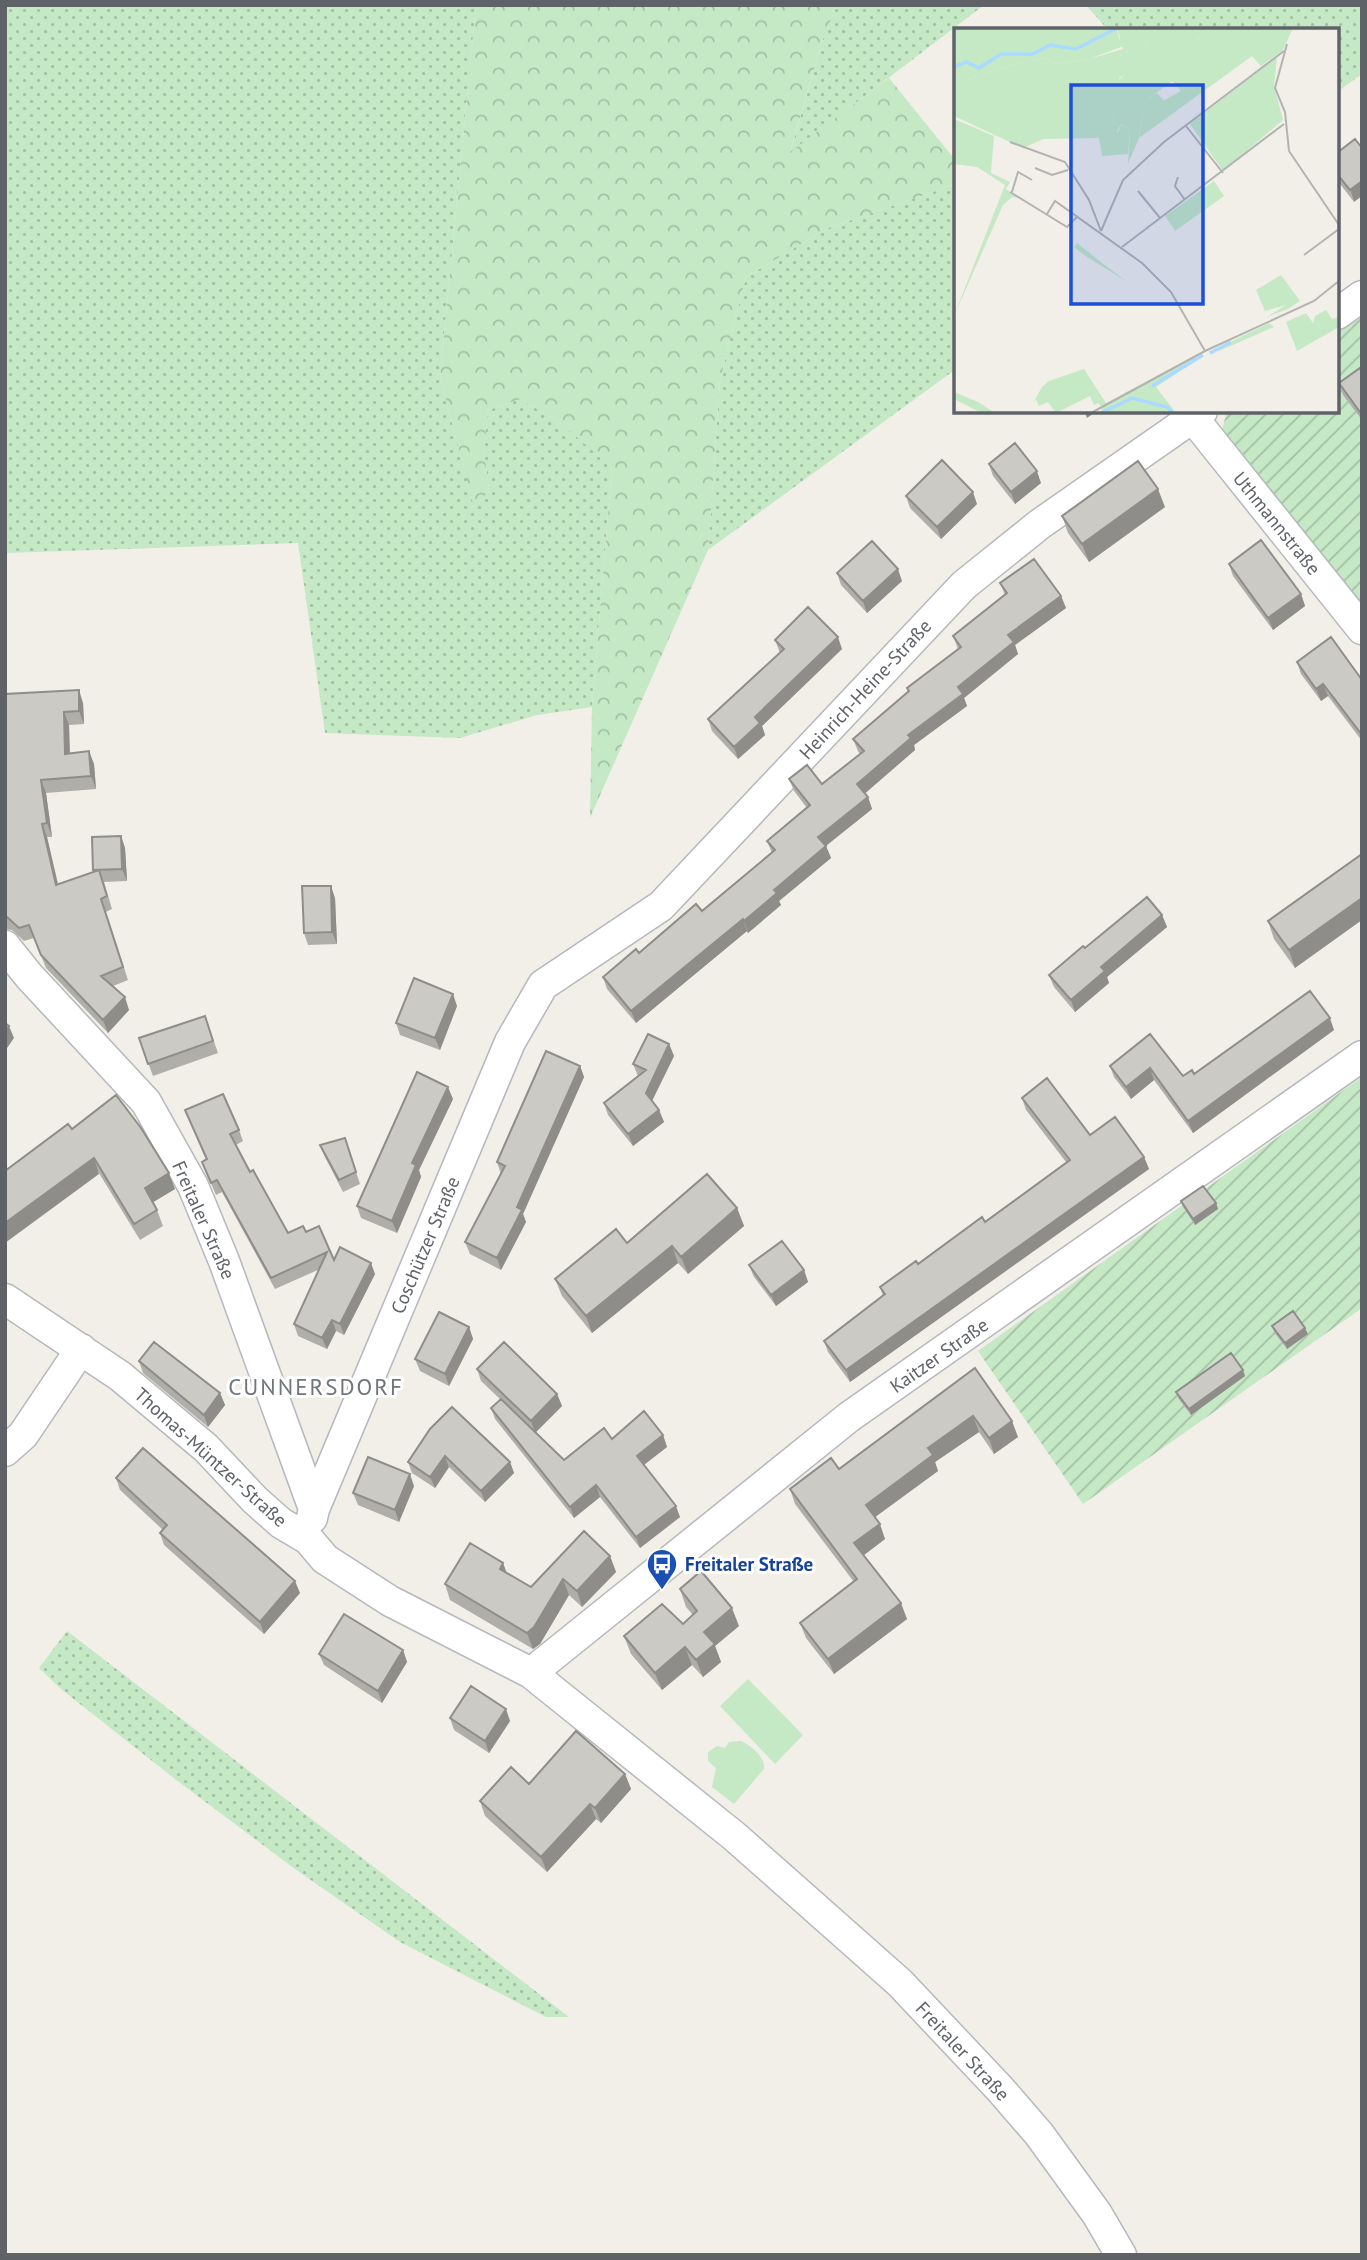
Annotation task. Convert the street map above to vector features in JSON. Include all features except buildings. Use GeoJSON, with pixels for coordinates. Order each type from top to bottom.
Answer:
{"type":"FeatureCollection","features":[{"type":"Feature","properties":{"kind":"street"},"geometry":{"type":"LineString","coordinates":[[1339,313],[1362,296]]}},
{"type":"Feature","properties":{"kind":"street","name":"Uthmannstraße"},"geometry":{"type":"LineString","coordinates":[[1198,415],[1362,629]]}},
{"type":"Feature","properties":{"kind":"street","name":"Heinrich-Heine-Straße"},"geometry":{"type":"LineString","coordinates":[[543,985],[661,906],[964,584],[1040,523],[1198,415]]}},
{"type":"Feature","properties":{"kind":"street","name":"Freitaler Straße"},"geometry":{"type":"LineString","coordinates":[[5,946],[29,976],[146,1102],[193,1186],[224,1261],[314,1509],[309,1539],[325,1559],[390,1601],[531,1673],[734,1836],[900,1983],[1039,2134],[1097,2214],[1121,2255]]}},
{"type":"Feature","properties":{"kind":"street","name":"Coschützer Straße"},"geometry":{"type":"LineString","coordinates":[[314,1509],[510,1042],[543,985]]}},
{"type":"Feature","properties":{"kind":"street","name":"Kaitzer Straße"},"geometry":{"type":"LineString","coordinates":[[531,1673],[849,1418],[1362,1056]]}},
{"type":"Feature","properties":{"kind":"street","name":"Thomas-Müntzer-Straße"},"geometry":{"type":"LineString","coordinates":[[5,1299],[120,1376],[206,1448],[255,1500],[281,1523],[309,1539]]}},
{"type":"Feature","properties":{"kind":"street"},"geometry":{"type":"LineString","coordinates":[[5,1451],[23,1435],[81,1349]]}},
{"type":"Feature","properties":{"kind":"green space"},"geometry":{"type":"Polygon","coordinates":[[[5,5],[476,5],[440,377],[474,506],[489,491],[484,450],[488,410],[521,399],[560,423],[612,466],[592,707],[537,715],[460,738],[325,733],[298,543],[5,553],[5,5]]]}},
{"type":"Feature","properties":{"kind":"green space"},"geometry":{"type":"Polygon","coordinates":[[[476,5],[837,5],[823,39],[790,152],[889,78],[954,159],[954,185],[828,228],[746,277],[720,380],[708,550],[590,818],[592,707],[612,467],[560,423],[521,399],[488,410],[484,450],[489,491],[474,507],[440,377],[476,5]]]}},
{"type":"Feature","properties":{"kind":"green space"},"geometry":{"type":"Polygon","coordinates":[[[837,5],[984,5],[790,153],[823,39],[837,5]]]}},
{"type":"Feature","properties":{"kind":"green space"},"geometry":{"type":"Polygon","coordinates":[[[1086,5],[1362,5],[1362,74],[1339,91],[1339,28],[1106,28],[1086,5]]]}},
{"type":"Feature","properties":{"kind":"green space"},"geometry":{"type":"Polygon","coordinates":[[[954,185],[954,370],[708,550],[720,380],[746,277],[828,228],[954,185]]]}},
{"type":"Feature","properties":{"kind":"green space"},"geometry":{"type":"Polygon","coordinates":[[[1362,307],[1362,612],[1221,434],[1226,413],[1339,413],[1339,324],[1362,307]]]}},
{"type":"Feature","properties":{"kind":"green space"},"geometry":{"type":"Polygon","coordinates":[[[1362,1077],[1362,1308],[1083,1504],[978,1351],[1362,1077]]]}},
{"type":"Feature","properties":{"kind":"green space"},"geometry":{"type":"Polygon","coordinates":[[[67,1631],[569,2017],[546,2017],[400,1942],[295,1869],[175,1779],[61,1689],[39,1668],[67,1631]]]}},
{"type":"Feature","properties":{"kind":"green space"},"geometry":{"type":"Polygon","coordinates":[[[748,1679],[803,1735],[775,1764],[720,1706],[748,1679]]]}},
{"type":"Feature","properties":{"kind":"green space"},"geometry":{"type":"Polygon","coordinates":[[[741,1741],[760,1756],[764,1769],[734,1804],[712,1787],[716,1768],[708,1761],[708,1752],[717,1746],[725,1748],[729,1742],[741,1741]]]}},
{"type":"Feature","properties":{"kind":"place","name":"Freitaler Straße"},"geometry":{"type":"Point","coordinates":[662,1591]}},
{"type":"Feature","properties":{"kind":"district","name":"CUNNERSDORF"},"geometry":{"type":"Point","coordinates":[316,1386]}}]}
